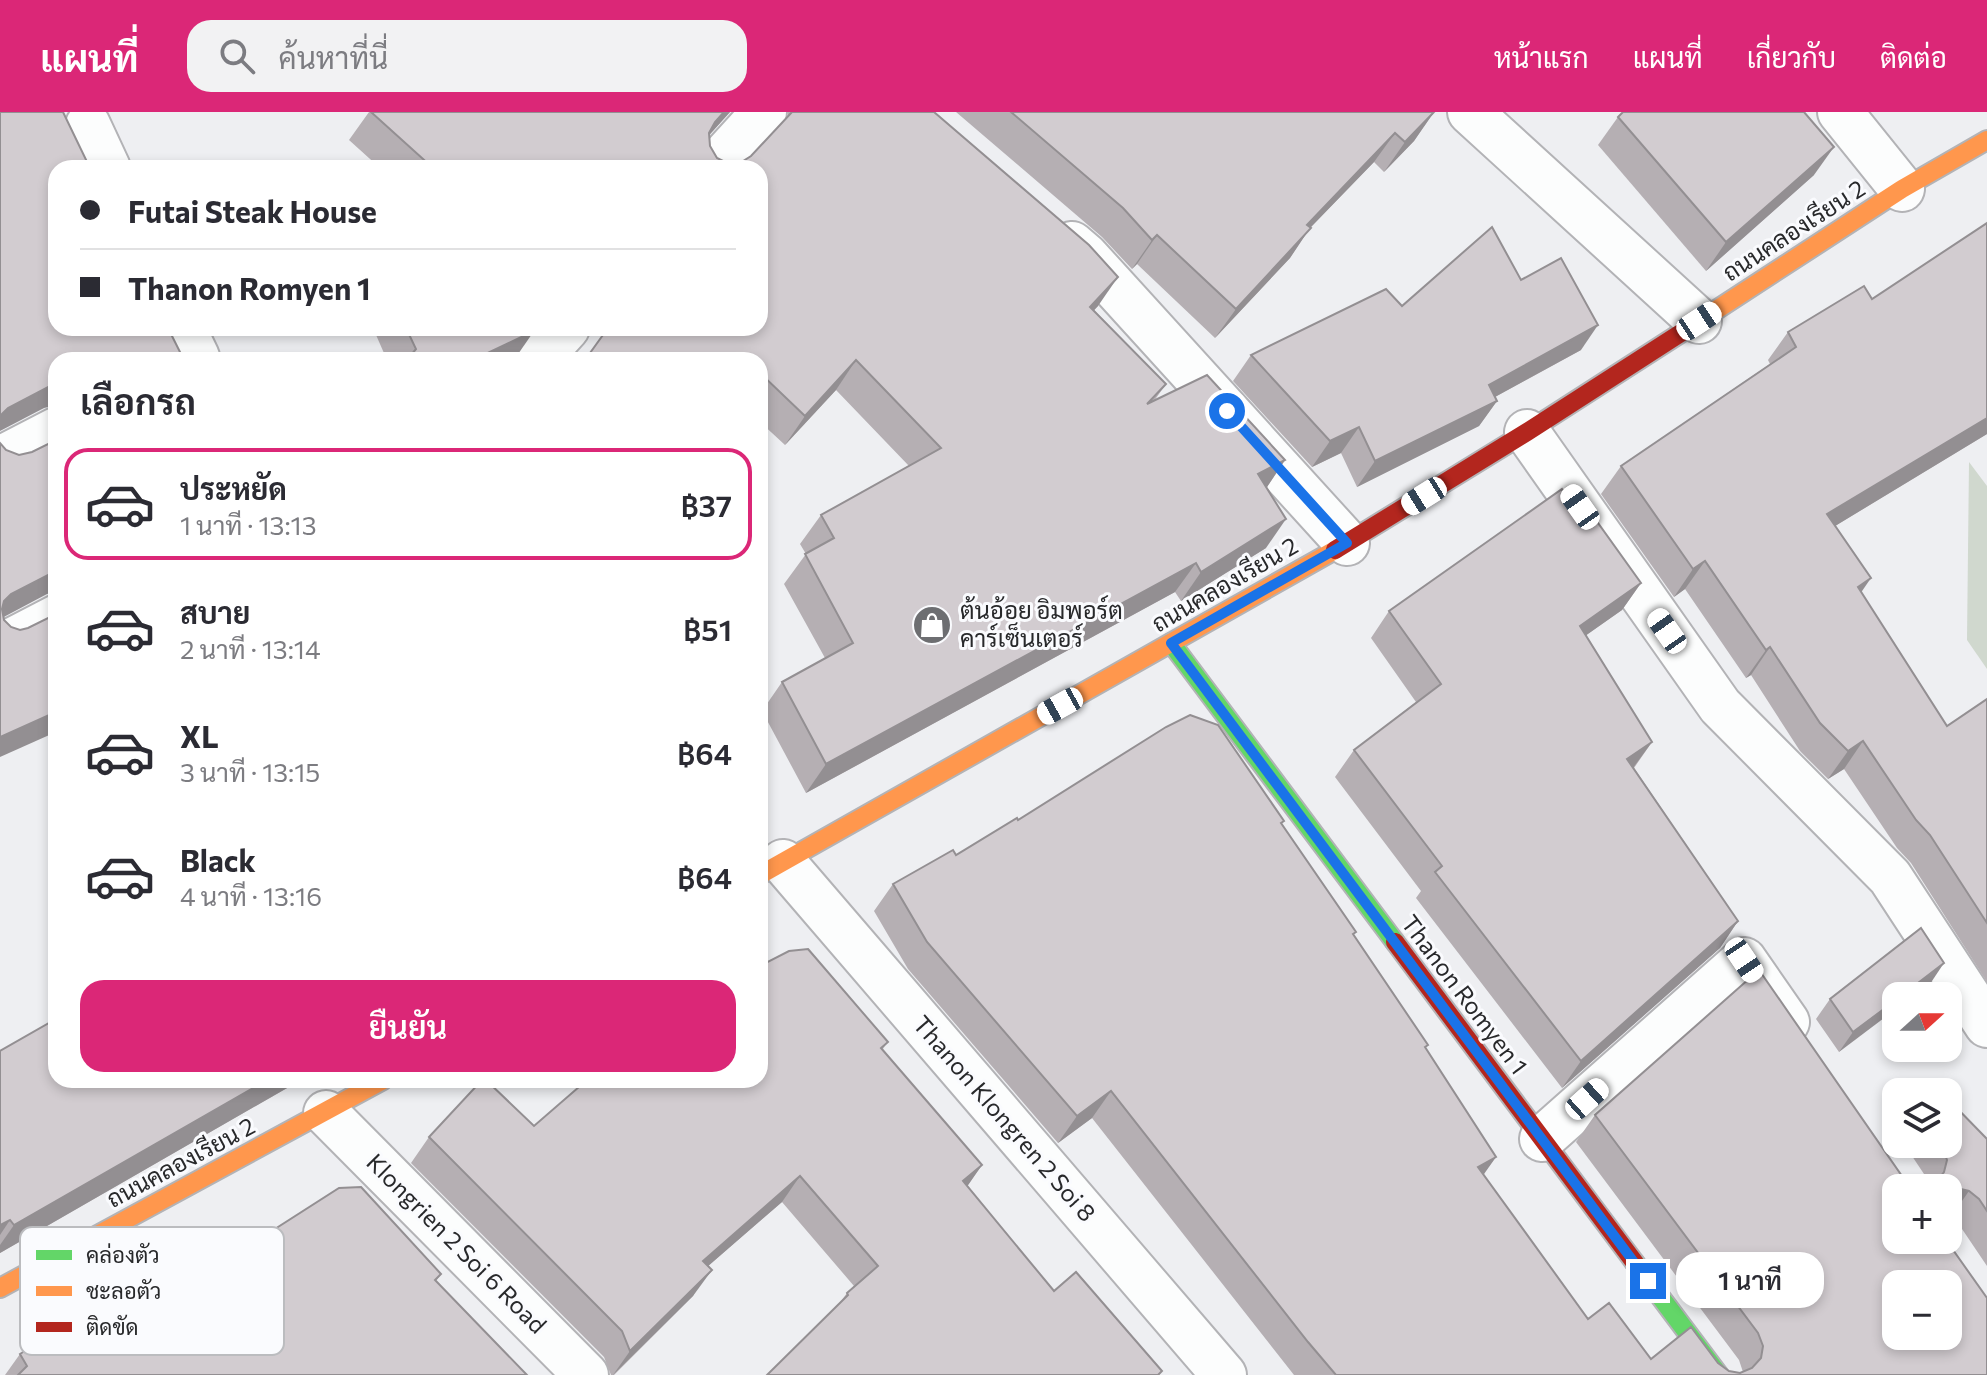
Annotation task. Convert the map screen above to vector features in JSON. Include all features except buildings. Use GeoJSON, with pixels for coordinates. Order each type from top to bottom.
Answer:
{"type":"FeatureCollection","features":[{"type":"Feature","properties":{"kind":"street"},"geometry":{"type":"LineString","coordinates":[[720,160],[764,112]]}},
{"type":"Feature","properties":{"kind":"street"},"geometry":{"type":"LineString","coordinates":[[1470,112],[1699,321]]}},
{"type":"Feature","properties":{"kind":"street"},"geometry":{"type":"LineString","coordinates":[[1840,112],[1902,189]]}},
{"type":"Feature","properties":{"kind":"street"},"geometry":{"type":"LineString","coordinates":[[87,116],[105,160]]}},
{"type":"Feature","properties":{"kind":"street","name":"ถนนคลองเรียน 2"},"geometry":{"type":"LineString","coordinates":[[772,868],[1347,543],[1527,432],[1902,189],[1987,140]]}},
{"type":"Feature","properties":{"kind":"street"},"geometry":{"type":"LineString","coordinates":[[1038,215],[1086,256],[1347,543]]}},
{"type":"Feature","properties":{"kind":"street"},"geometry":{"type":"LineString","coordinates":[[545,352],[560,336]]}},
{"type":"Feature","properties":{"kind":"street"},"geometry":{"type":"LineString","coordinates":[[1527,432],[1720,706],[1890,877],[1987,1025]]}},
{"type":"Feature","properties":{"kind":"street"},"geometry":{"type":"LineString","coordinates":[[0,459],[48,434]]}},
{"type":"Feature","properties":{"kind":"street","name":"Thanon Romyen 1"},"geometry":{"type":"LineString","coordinates":[[1171,643],[1719,1375]]}},
{"type":"Feature","properties":{"kind":"street","name":"Thanon Klongren 2 Soi 8"},"geometry":{"type":"LineString","coordinates":[[772,868],[1224,1375]]}},
{"type":"Feature","properties":{"kind":"street"},"geometry":{"type":"LineString","coordinates":[[1542,1139],[1744,960],[1806,1049]]}},
{"type":"Feature","properties":{"kind":"street","name":"ถนนคลองเรียน 2"},"geometry":{"type":"LineString","coordinates":[[114,1227],[369,1088]]}},
{"type":"Feature","properties":{"kind":"street","name":"Klongrien 2 Soi 6 Road"},"geometry":{"type":"LineString","coordinates":[[326,1113],[586,1375]]}},
{"type":"Feature","properties":{"kind":"street","name":"ถนนคลองเรียน 2"},"geometry":{"type":"LineString","coordinates":[[0,1288],[20,1277]]}},
{"type":"Feature","properties":{"kind":"lane"},"geometry":{"type":"LineString","coordinates":[[0,640],[48,615]]}},
{"type":"Feature","properties":{"kind":"shaded area"},"geometry":{"type":"Polygon","coordinates":[[[1969,462],[1987,486],[1987,669],[1967,640],[1969,462]]]}},
{"type":"Feature","properties":{"kind":"traffic: fast"},"geometry":{"type":"LineString","coordinates":[[1171,643],[1395,942]]}},
{"type":"Feature","properties":{"kind":"traffic: fast"},"geometry":{"type":"LineString","coordinates":[[1635,1263],[1719,1375]]}},
{"type":"Feature","properties":{"kind":"traffic: slow"},"geometry":{"type":"LineString","coordinates":[[1687,329],[1902,189],[1987,140]]}},
{"type":"Feature","properties":{"kind":"traffic: slow"},"geometry":{"type":"LineString","coordinates":[[768,870],[1335,550]]}},
{"type":"Feature","properties":{"kind":"traffic: slow"},"geometry":{"type":"LineString","coordinates":[[112,1227],[368,1088]]}},
{"type":"Feature","properties":{"kind":"traffic: slow"},"geometry":{"type":"LineString","coordinates":[[0,1288],[20,1277]]}},
{"type":"Feature","properties":{"kind":"traffic: jam"},"geometry":{"type":"LineString","coordinates":[[1335,550],[1687,329]]}},
{"type":"Feature","properties":{"kind":"traffic: jam"},"geometry":{"type":"LineString","coordinates":[[1395,942],[1635,1263]]}},
{"type":"Feature","properties":{"kind":"place","name":"ต้นอ้อย อิมพอร์ต คาร์เซ็นเตอร์"},"geometry":{"type":"Point","coordinates":[932,625]}},
{"type":"Feature","properties":{"kind":"route"},"geometry":{"type":"LineString","coordinates":[[1227,411],[1347,543],[1171,643],[1648,1281]]}}]}
